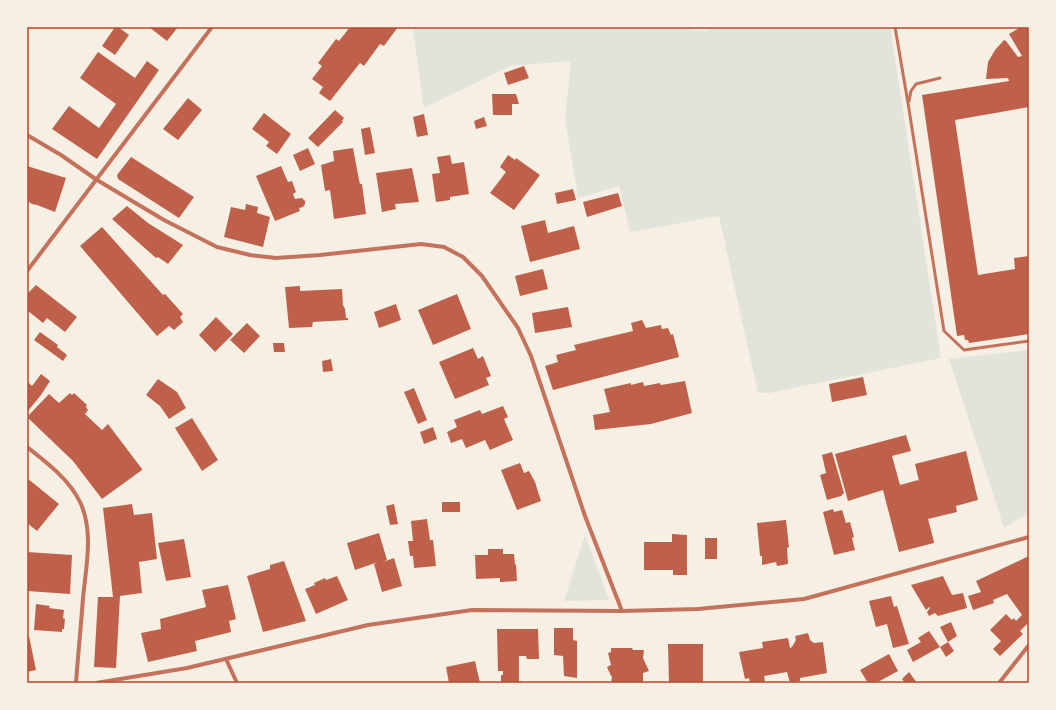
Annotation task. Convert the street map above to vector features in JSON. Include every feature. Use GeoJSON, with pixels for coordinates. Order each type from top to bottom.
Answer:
{"type":"FeatureCollection","features":[{"type":"Feature","properties":{"kind":"street"},"geometry":{"type":"LineString","coordinates":[[27,272],[212,27]]}},
{"type":"Feature","properties":{"kind":"street"},"geometry":{"type":"LineString","coordinates":[[27,135],[61,155],[97,180],[164,220],[217,247],[250,255],[276,258],[320,255],[421,244],[444,247],[463,257],[482,276],[518,328],[531,356],[585,516],[622,611]]}},
{"type":"Feature","properties":{"kind":"street"},"geometry":{"type":"LineString","coordinates":[[27,447],[48,463],[68,485],[79,501],[85,515],[88,541],[76,683]]}},
{"type":"Feature","properties":{"kind":"street"},"geometry":{"type":"LineString","coordinates":[[96,683],[187,668],[368,625],[472,610],[622,611],[698,609],[804,599],[1029,537]]}},
{"type":"Feature","properties":{"kind":"street"},"geometry":{"type":"LineString","coordinates":[[998,683],[1029,645]]}},
{"type":"Feature","properties":{"kind":"street"},"geometry":{"type":"LineString","coordinates":[[226,659],[237,683]]}},
{"type":"Feature","properties":{"kind":"lane"},"geometry":{"type":"LineString","coordinates":[[895,27],[944,331],[964,350],[1029,341]]}},
{"type":"Feature","properties":{"kind":"lane"},"geometry":{"type":"LineString","coordinates":[[908,103],[911,91],[916,84],[940,78]]}},
{"type":"Feature","properties":{"kind":"shaded area"},"geometry":{"type":"Polygon","coordinates":[[[411,27],[681,27],[702,31],[714,27],[890,27],[941,358],[769,393],[758,393],[719,216],[630,232],[619,186],[578,198],[565,119],[571,61],[510,66],[424,108],[413,30],[411,27]]]}},
{"type":"Feature","properties":{"kind":"shaded area"},"geometry":{"type":"Polygon","coordinates":[[[1028,350],[1029,513],[1004,528],[949,359],[1028,350]]]}},
{"type":"Feature","properties":{"kind":"shaded area"},"geometry":{"type":"Polygon","coordinates":[[[585,535],[609,600],[564,601],[585,535]]]}},
{"type":"Feature","properties":{"kind":"building"},"geometry":{"type":"Polygon","coordinates":[[[115,27],[118,27],[129,35],[115,55],[102,46],[115,27]]]}},
{"type":"Feature","properties":{"kind":"building"},"geometry":{"type":"Polygon","coordinates":[[[149,27],[178,27],[167,41],[149,27]]]}},
{"type":"Feature","properties":{"kind":"building"},"geometry":{"type":"Polygon","coordinates":[[[350,27],[398,27],[384,46],[380,44],[364,66],[360,63],[330,101],[319,93],[323,87],[312,79],[322,66],[318,63],[336,39],[339,41],[350,27]]]}},
{"type":"Feature","properties":{"kind":"building"},"geometry":{"type":"Polygon","coordinates":[[[1021,27],[1029,27],[1029,107],[955,120],[978,275],[1015,269],[1014,258],[1029,256],[1029,334],[969,343],[968,340],[965,340],[964,335],[957,336],[922,95],[1009,81],[1008,78],[986,79],[988,62],[995,50],[1004,40],[1018,57],[1022,56],[1009,34],[1021,27]]]}},
{"type":"Feature","properties":{"kind":"building"},"geometry":{"type":"Polygon","coordinates":[[[98,52],[135,78],[147,61],[159,70],[97,159],[52,129],[69,106],[99,128],[116,104],[80,78],[98,52]]]}},
{"type":"Feature","properties":{"kind":"building"},"geometry":{"type":"Polygon","coordinates":[[[524,66],[529,78],[508,85],[504,73],[524,66]]]}},
{"type":"Feature","properties":{"kind":"building"},"geometry":{"type":"Polygon","coordinates":[[[492,94],[516,94],[519,104],[512,104],[512,115],[493,115],[492,94]]]}},
{"type":"Feature","properties":{"kind":"building"},"geometry":{"type":"Polygon","coordinates":[[[188,98],[202,110],[178,140],[163,129],[188,98]]]}},
{"type":"Feature","properties":{"kind":"building"},"geometry":{"type":"Polygon","coordinates":[[[335,110],[344,118],[342,121],[343,122],[318,147],[308,138],[335,110]]]}},
{"type":"Feature","properties":{"kind":"building"},"geometry":{"type":"Polygon","coordinates":[[[264,113],[291,134],[277,154],[266,146],[269,142],[252,129],[264,113]]]}},
{"type":"Feature","properties":{"kind":"building"},"geometry":{"type":"Polygon","coordinates":[[[424,114],[428,135],[417,137],[413,117],[424,114]]]}},
{"type":"Feature","properties":{"kind":"building"},"geometry":{"type":"Polygon","coordinates":[[[484,117],[487,126],[476,129],[474,121],[484,117]]]}},
{"type":"Feature","properties":{"kind":"building"},"geometry":{"type":"Polygon","coordinates":[[[370,127],[375,153],[365,155],[361,129],[370,127]]]}},
{"type":"Feature","properties":{"kind":"building"},"geometry":{"type":"Polygon","coordinates":[[[308,148],[315,164],[300,171],[293,155],[308,148]]]}},
{"type":"Feature","properties":{"kind":"building"},"geometry":{"type":"Polygon","coordinates":[[[353,148],[360,184],[362,184],[366,214],[334,219],[330,190],[325,191],[321,165],[334,161],[333,151],[353,148]]]}},
{"type":"Feature","properties":{"kind":"building"},"geometry":{"type":"Polygon","coordinates":[[[450,155],[452,164],[464,162],[469,194],[450,197],[450,200],[436,202],[432,174],[440,173],[437,157],[450,155]]]}},
{"type":"Feature","properties":{"kind":"building"},"geometry":{"type":"Polygon","coordinates":[[[508,155],[515,160],[516,158],[540,175],[514,210],[490,193],[506,172],[500,167],[508,155]]]}},
{"type":"Feature","properties":{"kind":"building"},"geometry":{"type":"Polygon","coordinates":[[[131,157],[194,197],[179,218],[118,179],[117,175],[131,157]]]}},
{"type":"Feature","properties":{"kind":"building"},"geometry":{"type":"Polygon","coordinates":[[[27,166],[66,178],[55,212],[27,201],[27,166]]]}},
{"type":"Feature","properties":{"kind":"building"},"geometry":{"type":"Polygon","coordinates":[[[281,166],[288,182],[292,181],[296,192],[293,194],[295,199],[302,198],[305,201],[305,204],[303,207],[299,208],[300,211],[275,221],[256,176],[281,166]]]}},
{"type":"Feature","properties":{"kind":"building"},"geometry":{"type":"Polygon","coordinates":[[[412,168],[419,202],[395,204],[396,209],[382,212],[376,173],[412,168]]]}},
{"type":"Feature","properties":{"kind":"building"},"geometry":{"type":"Polygon","coordinates":[[[573,189],[576,200],[557,204],[555,193],[573,189]]]}},
{"type":"Feature","properties":{"kind":"building"},"geometry":{"type":"Polygon","coordinates":[[[618,193],[622,206],[587,217],[583,202],[618,193]]]}},
{"type":"Feature","properties":{"kind":"building"},"geometry":{"type":"Polygon","coordinates":[[[246,204],[258,207],[257,213],[270,217],[263,247],[224,237],[231,207],[245,210],[246,204]]]}},
{"type":"Feature","properties":{"kind":"building"},"geometry":{"type":"Polygon","coordinates":[[[127,206],[148,223],[183,245],[168,264],[158,257],[156,258],[112,219],[127,206]]]}},
{"type":"Feature","properties":{"kind":"building"},"geometry":{"type":"Polygon","coordinates":[[[545,220],[548,233],[574,226],[580,249],[530,262],[521,226],[545,220]]]}},
{"type":"Feature","properties":{"kind":"building"},"geometry":{"type":"Polygon","coordinates":[[[102,227],[163,295],[165,294],[183,314],[180,317],[183,322],[174,330],[169,326],[157,336],[80,246],[102,227]]]}},
{"type":"Feature","properties":{"kind":"building"},"geometry":{"type":"Polygon","coordinates":[[[543,269],[548,289],[520,296],[515,276],[543,269]]]}},
{"type":"Feature","properties":{"kind":"building"},"geometry":{"type":"Polygon","coordinates":[[[36,285],[77,317],[65,332],[47,318],[43,323],[27,310],[27,294],[36,285]]]}},
{"type":"Feature","properties":{"kind":"building"},"geometry":{"type":"Polygon","coordinates":[[[300,286],[300,291],[342,289],[343,305],[346,318],[348,318],[348,320],[313,322],[312,327],[289,328],[285,287],[300,286]]]}},
{"type":"Feature","properties":{"kind":"building"},"geometry":{"type":"Polygon","coordinates":[[[457,294],[471,329],[433,345],[418,310],[457,294]]]}},
{"type":"Feature","properties":{"kind":"building"},"geometry":{"type":"Polygon","coordinates":[[[396,304],[401,320],[379,328],[374,312],[396,304]]]}},
{"type":"Feature","properties":{"kind":"building"},"geometry":{"type":"Polygon","coordinates":[[[568,307],[572,327],[535,333],[532,313],[568,307]]]}},
{"type":"Feature","properties":{"kind":"building"},"geometry":{"type":"Polygon","coordinates":[[[216,317],[233,334],[215,352],[199,335],[216,317]]]}},
{"type":"Feature","properties":{"kind":"building"},"geometry":{"type":"Polygon","coordinates":[[[642,320],[646,328],[661,325],[662,329],[668,328],[671,335],[673,334],[679,357],[553,390],[545,366],[558,362],[556,355],[576,350],[574,345],[633,331],[631,323],[642,320]]]}},
{"type":"Feature","properties":{"kind":"building"},"geometry":{"type":"Polygon","coordinates":[[[247,323],[260,336],[244,353],[230,340],[247,323]]]}},
{"type":"Feature","properties":{"kind":"building"},"geometry":{"type":"Polygon","coordinates":[[[40,332],[58,345],[57,347],[67,355],[63,361],[34,340],[40,332]]]}},
{"type":"Feature","properties":{"kind":"building"},"geometry":{"type":"Polygon","coordinates":[[[273,343],[284,343],[285,352],[274,352],[273,343]]]}},
{"type":"Feature","properties":{"kind":"building"},"geometry":{"type":"Polygon","coordinates":[[[473,348],[478,359],[483,356],[491,376],[486,378],[489,385],[455,399],[439,362],[473,348]]]}},
{"type":"Feature","properties":{"kind":"building"},"geometry":{"type":"Polygon","coordinates":[[[331,359],[333,371],[323,372],[322,361],[331,359]]]}},
{"type":"Feature","properties":{"kind":"building"},"geometry":{"type":"Polygon","coordinates":[[[41,374],[50,381],[27,412],[27,381],[32,386],[41,374]]]}},
{"type":"Feature","properties":{"kind":"building"},"geometry":{"type":"Polygon","coordinates":[[[863,377],[867,395],[832,402],[829,384],[863,377]]]}},
{"type":"Feature","properties":{"kind":"building"},"geometry":{"type":"Polygon","coordinates":[[[158,379],[177,392],[186,408],[169,419],[160,406],[146,395],[158,379]]]}},
{"type":"Feature","properties":{"kind":"building"},"geometry":{"type":"Polygon","coordinates":[[[685,381],[692,413],[651,424],[595,430],[593,415],[610,412],[604,389],[631,383],[631,385],[643,382],[644,386],[685,381]]]}},
{"type":"Feature","properties":{"kind":"building"},"geometry":{"type":"Polygon","coordinates":[[[414,388],[427,420],[418,424],[404,392],[414,388]]]}},
{"type":"Feature","properties":{"kind":"building"},"geometry":{"type":"Polygon","coordinates":[[[70,393],[72,395],[74,393],[87,405],[86,407],[88,410],[85,414],[102,430],[108,424],[142,469],[102,499],[73,461],[27,417],[49,394],[59,403],[70,393]]]}},
{"type":"Feature","properties":{"kind":"building"},"geometry":{"type":"Polygon","coordinates":[[[503,406],[508,417],[504,419],[513,440],[490,450],[485,440],[466,448],[462,439],[451,443],[447,432],[457,427],[454,420],[480,410],[482,414],[503,406]]]}},
{"type":"Feature","properties":{"kind":"building"},"geometry":{"type":"Polygon","coordinates":[[[192,418],[218,460],[202,471],[175,428],[192,418]]]}},
{"type":"Feature","properties":{"kind":"building"},"geometry":{"type":"Polygon","coordinates":[[[433,427],[437,439],[424,444],[420,432],[433,427]]]}},
{"type":"Feature","properties":{"kind":"building"},"geometry":{"type":"Polygon","coordinates":[[[906,435],[911,451],[892,456],[900,485],[919,481],[915,464],[966,451],[978,500],[956,506],[957,512],[928,519],[934,543],[899,552],[883,490],[848,501],[835,454],[906,435]]]}},
{"type":"Feature","properties":{"kind":"building"},"geometry":{"type":"Polygon","coordinates":[[[832,452],[844,493],[841,496],[827,500],[820,475],[826,473],[822,455],[832,452]]]}},
{"type":"Feature","properties":{"kind":"building"},"geometry":{"type":"Polygon","coordinates":[[[520,463],[524,473],[529,471],[535,482],[541,501],[517,510],[501,470],[520,463]]]}},
{"type":"Feature","properties":{"kind":"building"},"geometry":{"type":"Polygon","coordinates":[[[27,478],[59,504],[37,531],[27,523],[27,478]]]}},
{"type":"Feature","properties":{"kind":"building"},"geometry":{"type":"Polygon","coordinates":[[[442,502],[460,502],[460,512],[442,512],[442,502]]]}},
{"type":"Feature","properties":{"kind":"building"},"geometry":{"type":"Polygon","coordinates":[[[132,504],[134,515],[152,513],[157,559],[139,562],[142,593],[120,596],[116,668],[94,667],[98,597],[113,597],[103,508],[132,504]]]}},
{"type":"Feature","properties":{"kind":"building"},"geometry":{"type":"Polygon","coordinates":[[[394,504],[398,524],[390,525],[386,506],[394,504]]]}},
{"type":"Feature","properties":{"kind":"building"},"geometry":{"type":"Polygon","coordinates":[[[833,509],[834,512],[842,510],[846,523],[850,522],[854,537],[852,538],[855,550],[834,555],[823,512],[833,509]]]}},
{"type":"Feature","properties":{"kind":"building"},"geometry":{"type":"Polygon","coordinates":[[[427,519],[430,540],[433,540],[436,566],[414,568],[413,556],[410,556],[408,541],[413,541],[411,521],[427,519]]]}},
{"type":"Feature","properties":{"kind":"building"},"geometry":{"type":"Polygon","coordinates":[[[786,520],[789,547],[787,548],[788,564],[777,566],[776,562],[762,565],[757,523],[786,520]]]}},
{"type":"Feature","properties":{"kind":"building"},"geometry":{"type":"Polygon","coordinates":[[[379,533],[387,560],[383,562],[394,558],[402,586],[382,592],[374,564],[378,562],[355,570],[347,543],[379,533]]]}},
{"type":"Feature","properties":{"kind":"building"},"geometry":{"type":"Polygon","coordinates":[[[672,534],[687,535],[687,575],[673,575],[673,570],[644,570],[644,542],[672,542],[672,534]]]}},
{"type":"Feature","properties":{"kind":"building"},"geometry":{"type":"Polygon","coordinates":[[[705,538],[717,538],[717,559],[705,559],[705,538]]]}},
{"type":"Feature","properties":{"kind":"building"},"geometry":{"type":"Polygon","coordinates":[[[184,539],[191,577],[166,581],[158,543],[184,539]]]}},
{"type":"Feature","properties":{"kind":"building"},"geometry":{"type":"Polygon","coordinates":[[[488,549],[503,549],[503,554],[514,554],[517,581],[500,582],[500,578],[476,579],[475,555],[488,555],[488,549]]]}},
{"type":"Feature","properties":{"kind":"building"},"geometry":{"type":"Polygon","coordinates":[[[27,552],[72,555],[70,594],[27,591],[27,552]]]}},
{"type":"Feature","properties":{"kind":"building"},"geometry":{"type":"Polygon","coordinates":[[[1029,556],[1029,617],[1027,618],[1029,622],[1020,631],[1023,634],[1000,656],[993,649],[1001,641],[990,630],[1006,614],[1012,620],[1014,618],[1016,621],[1022,615],[1007,594],[993,600],[994,603],[973,610],[968,596],[981,592],[976,581],[1029,556]]]}},
{"type":"Feature","properties":{"kind":"building"},"geometry":{"type":"Polygon","coordinates":[[[284,561],[306,621],[263,632],[247,576],[270,569],[270,565],[284,561]]]}},
{"type":"Feature","properties":{"kind":"building"},"geometry":{"type":"Polygon","coordinates":[[[337,576],[348,600],[316,614],[305,589],[315,585],[314,583],[325,578],[326,580],[337,576]]]}},
{"type":"Feature","properties":{"kind":"building"},"geometry":{"type":"Polygon","coordinates":[[[943,576],[952,595],[963,593],[967,608],[938,616],[935,613],[929,616],[927,612],[930,608],[929,607],[926,610],[911,585],[943,576]]]}},
{"type":"Feature","properties":{"kind":"building"},"geometry":{"type":"Polygon","coordinates":[[[228,585],[236,619],[229,621],[231,632],[195,641],[197,651],[148,662],[141,633],[161,629],[160,619],[206,607],[202,590],[228,585]]]}},
{"type":"Feature","properties":{"kind":"building"},"geometry":{"type":"Polygon","coordinates":[[[891,596],[894,607],[897,606],[909,644],[893,648],[887,624],[876,627],[869,601],[891,596]]]}},
{"type":"Feature","properties":{"kind":"building"},"geometry":{"type":"Polygon","coordinates":[[[36,604],[64,610],[63,618],[65,619],[64,629],[62,629],[62,632],[34,630],[36,604]]]}},
{"type":"Feature","properties":{"kind":"building"},"geometry":{"type":"Polygon","coordinates":[[[951,622],[957,636],[948,642],[940,627],[951,622]]]}},
{"type":"Feature","properties":{"kind":"building"},"geometry":{"type":"Polygon","coordinates":[[[554,628],[573,628],[573,640],[577,641],[577,678],[564,676],[563,656],[554,655],[554,628]]]}},
{"type":"Feature","properties":{"kind":"building"},"geometry":{"type":"Polygon","coordinates":[[[497,629],[538,629],[539,659],[527,659],[526,656],[519,656],[519,681],[522,681],[522,683],[501,683],[501,675],[503,675],[503,671],[498,671],[497,629]]]}},
{"type":"Feature","properties":{"kind":"building"},"geometry":{"type":"Polygon","coordinates":[[[929,631],[940,647],[913,662],[907,650],[921,642],[918,638],[929,631]]]}},
{"type":"Feature","properties":{"kind":"building"},"geometry":{"type":"Polygon","coordinates":[[[808,633],[810,640],[814,643],[823,642],[827,673],[800,678],[800,681],[790,683],[787,672],[764,676],[765,681],[761,683],[750,683],[749,678],[745,679],[739,652],[763,648],[762,642],[788,638],[790,648],[796,640],[795,636],[808,633]]]}},
{"type":"Feature","properties":{"kind":"building"},"geometry":{"type":"Polygon","coordinates":[[[29,636],[36,670],[27,672],[27,637],[29,636]]]}},
{"type":"Feature","properties":{"kind":"building"},"geometry":{"type":"Polygon","coordinates":[[[948,642],[954,651],[946,657],[940,647],[948,642]]]}},
{"type":"Feature","properties":{"kind":"building"},"geometry":{"type":"Polygon","coordinates":[[[668,644],[703,644],[703,683],[669,683],[668,644]]]}},
{"type":"Feature","properties":{"kind":"building"},"geometry":{"type":"Polygon","coordinates":[[[611,648],[632,648],[633,650],[644,650],[643,658],[649,671],[643,673],[643,683],[611,683],[612,676],[607,667],[611,665],[608,653],[611,652],[611,648]]]}},
{"type":"Feature","properties":{"kind":"building"},"geometry":{"type":"Polygon","coordinates":[[[889,654],[898,671],[876,683],[868,683],[860,670],[889,654]]]}},
{"type":"Feature","properties":{"kind":"building"},"geometry":{"type":"Polygon","coordinates":[[[475,661],[480,683],[449,683],[446,667],[475,661]]]}},
{"type":"Feature","properties":{"kind":"building"},"geometry":{"type":"Polygon","coordinates":[[[909,672],[917,683],[905,683],[902,679],[909,672]]]}}]}
